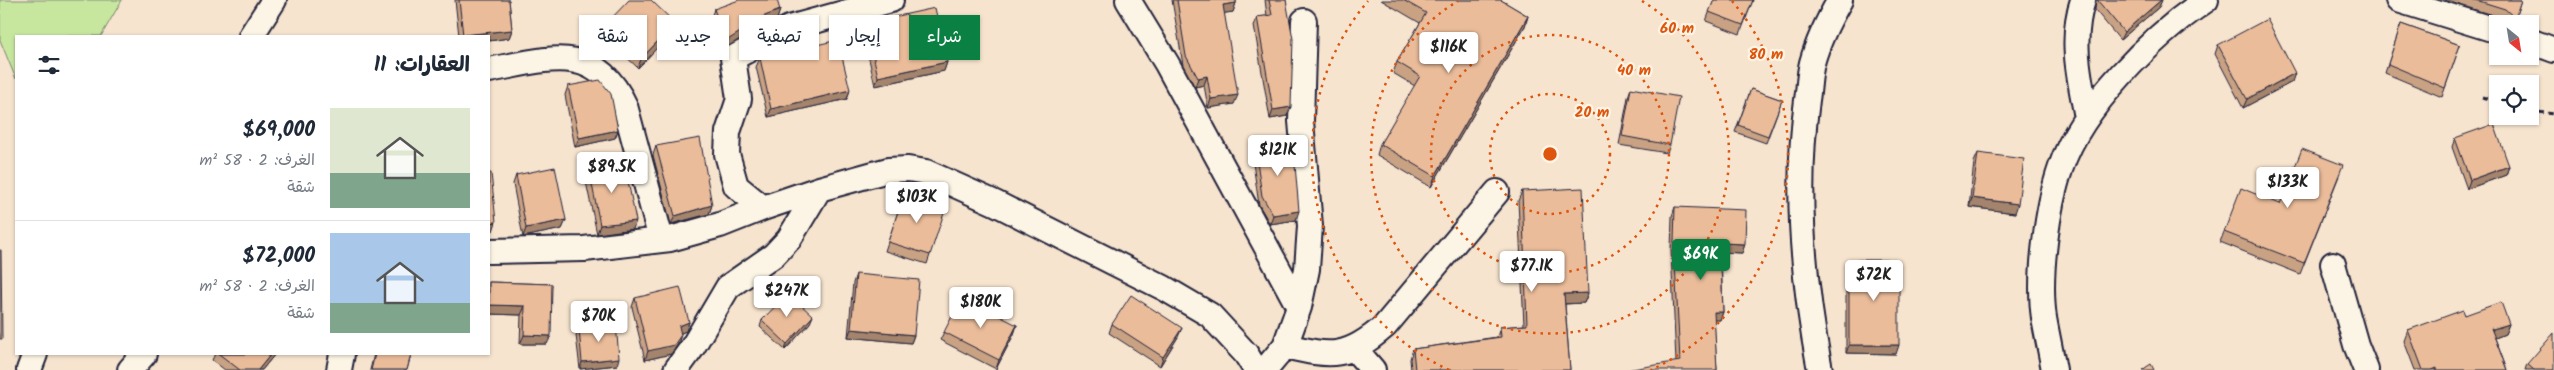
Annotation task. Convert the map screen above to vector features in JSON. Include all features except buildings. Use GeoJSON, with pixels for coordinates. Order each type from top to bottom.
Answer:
{"type":"FeatureCollection","features":[{"type":"Feature","properties":{"kind":"street"},"geometry":{"type":"LineString","coordinates":[[252,35],[274,0]]}},
{"type":"Feature","properties":{"kind":"street"},"geometry":{"type":"LineString","coordinates":[[763,208],[736,186],[727,154],[728,132],[738,99],[733,58],[790,28],[891,0]]}},
{"type":"Feature","properties":{"kind":"street"},"geometry":{"type":"LineString","coordinates":[[1128,0],[1167,64],[1299,308]]}},
{"type":"Feature","properties":{"kind":"street"},"geometry":{"type":"LineString","coordinates":[[1820,370],[1808,308],[1802,184],[1803,131],[1812,63],[1828,21],[1840,0]]}},
{"type":"Feature","properties":{"kind":"street"},"geometry":{"type":"LineString","coordinates":[[2083,0],[2077,19],[2076,59],[2087,117]]}},
{"type":"Feature","properties":{"kind":"street"},"geometry":{"type":"LineString","coordinates":[[2054,370],[2044,316],[2048,222],[2061,166],[2087,117],[2122,74],[2170,27],[2206,0]]}},
{"type":"Feature","properties":{"kind":"street"},"geometry":{"type":"LineString","coordinates":[[2398,0],[2489,28]]}},
{"type":"Feature","properties":{"kind":"street"},"geometry":{"type":"LineString","coordinates":[[1265,370],[1285,346],[1299,308],[1307,269],[1310,226],[1301,121],[1304,21]]}},
{"type":"Feature","properties":{"kind":"street"},"geometry":{"type":"LineString","coordinates":[[2539,45],[2554,50]]}},
{"type":"Feature","properties":{"kind":"street"},"geometry":{"type":"LineString","coordinates":[[490,70],[557,58],[569,58],[582,62],[606,76],[620,95],[625,106],[661,240]]}},
{"type":"Feature","properties":{"kind":"street"},"geometry":{"type":"LineString","coordinates":[[490,251],[584,249],[661,240],[720,225],[819,189],[888,170],[908,169],[926,172],[995,203],[1164,288],[1210,315],[1246,354],[1256,370]]}},
{"type":"Feature","properties":{"kind":"street"},"geometry":{"type":"LineString","coordinates":[[676,370],[692,348],[728,287],[774,255],[789,239],[819,189]]}},
{"type":"Feature","properties":{"kind":"street"},"geometry":{"type":"LineString","coordinates":[[1285,346],[1323,355],[1354,348],[1368,340],[1385,326],[1498,192]]}},
{"type":"Feature","properties":{"kind":"street"},"geometry":{"type":"LineString","coordinates":[[2333,264],[2356,345],[2366,370]]}},
{"type":"Feature","properties":{"kind":"street"},"geometry":{"type":"LineString","coordinates":[[1354,348],[1373,370]]}},
{"type":"Feature","properties":{"kind":"street"},"geometry":{"type":"LineString","coordinates":[[29,370],[35,355]]}},
{"type":"Feature","properties":{"kind":"street"},"geometry":{"type":"LineString","coordinates":[[130,370],[143,355]]}},
{"type":"Feature","properties":{"kind":"street"},"geometry":{"type":"LineString","coordinates":[[340,370],[342,355]]}},
{"type":"Feature","properties":{"kind":"path"},"geometry":{"type":"LineString","coordinates":[[2482,97],[2489,99]]}},
{"type":"Feature","properties":{"kind":"path"},"geometry":{"type":"LineString","coordinates":[[2539,112],[2554,114]]}},
{"type":"Feature","properties":{"kind":"green space"},"geometry":{"type":"Polygon","coordinates":[[[0,0],[122,0],[102,35],[15,35],[15,77],[0,40],[0,0]]]}}]}
